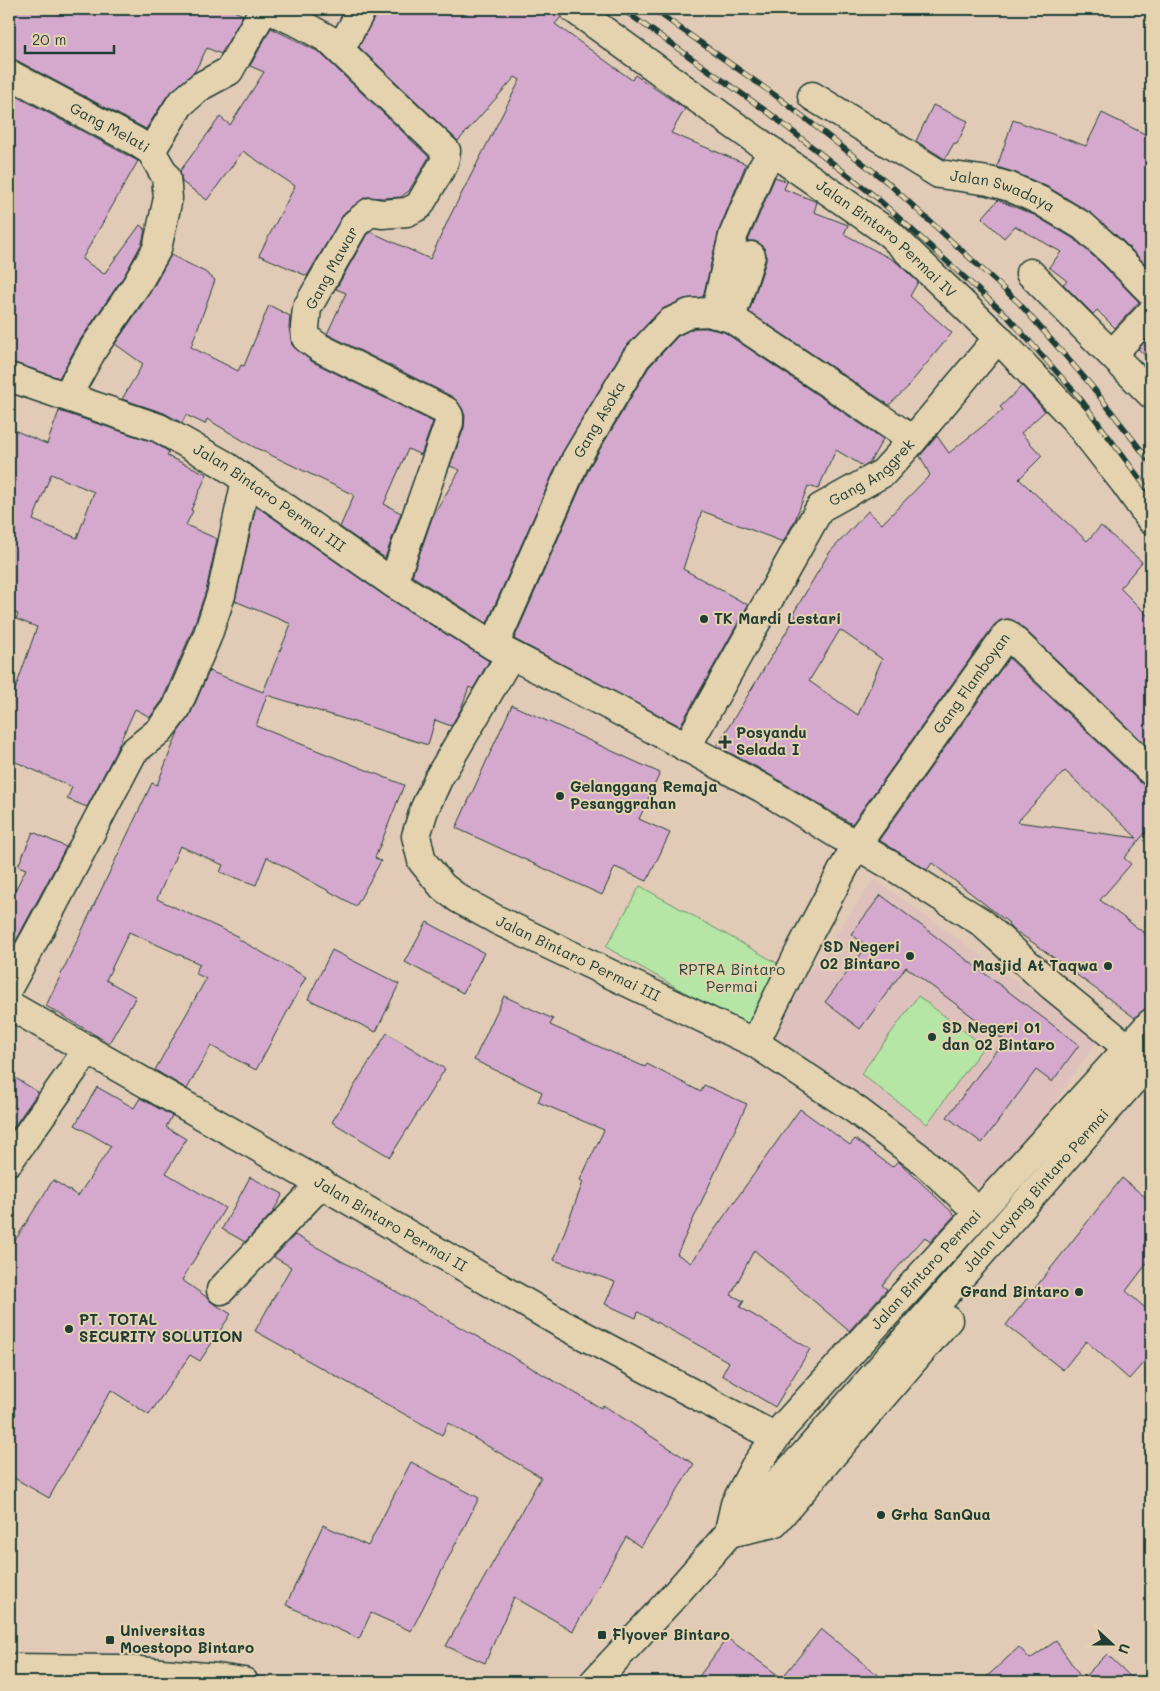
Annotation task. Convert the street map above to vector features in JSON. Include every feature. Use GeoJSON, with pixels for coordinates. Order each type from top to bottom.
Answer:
{"type":"FeatureCollection","features":[{"type":"Feature","properties":{"kind":"street"},"geometry":{"type":"LineString","coordinates":[[151,151],[180,104],[201,86],[230,71],[266,9],[301,24],[328,39],[340,50],[362,9]]}},
{"type":"Feature","properties":{"kind":"street","name":"Jalan Bintaro Permai IV"},"geometry":{"type":"LineString","coordinates":[[574,9],[727,120],[890,234],[998,338],[1077,422],[1151,520]]}},
{"type":"Feature","properties":{"kind":"street","name":"Gang Mawar"},"geometry":{"type":"LineString","coordinates":[[340,50],[446,151],[444,163],[419,206],[407,212],[382,214],[370,212],[355,224],[307,308],[306,338],[320,348],[446,411],[449,416],[449,423],[393,583]]}},
{"type":"Feature","properties":{"kind":"street","name":"Gang Melati"},"geometry":{"type":"LineString","coordinates":[[9,74],[151,151],[166,177],[168,198],[157,249],[137,284],[93,349],[67,396]]}},
{"type":"Feature","properties":{"kind":"street","name":"Jalan Swadaya"},"geometry":{"type":"LineString","coordinates":[[812,96],[939,174],[1010,187],[1041,201],[1083,226],[1112,252],[1151,292]]}},
{"type":"Feature","properties":{"kind":"street"},"geometry":{"type":"LineString","coordinates":[[723,316],[732,236],[761,170],[773,152]]}},
{"type":"Feature","properties":{"kind":"street"},"geometry":{"type":"LineString","coordinates":[[723,316],[750,256]]}},
{"type":"Feature","properties":{"kind":"street"},"geometry":{"type":"LineString","coordinates":[[1030,273],[1151,394]]}},
{"type":"Feature","properties":{"kind":"street","name":"Gang Asoka"},"geometry":{"type":"LineString","coordinates":[[502,651],[576,458],[636,358],[669,323],[690,314],[708,312],[723,316]]}},
{"type":"Feature","properties":{"kind":"street"},"geometry":{"type":"LineString","coordinates":[[1112,354],[1151,313]]}},
{"type":"Feature","properties":{"kind":"street"},"geometry":{"type":"LineString","coordinates":[[723,316],[913,440]]}},
{"type":"Feature","properties":{"kind":"street","name":"Gang Anggrek"},"geometry":{"type":"LineString","coordinates":[[686,748],[820,508],[883,473],[998,338]]}},
{"type":"Feature","properties":{"kind":"street","name":"Jalan Bintaro Permai III"},"geometry":{"type":"LineString","coordinates":[[9,376],[159,428],[223,464],[393,583],[502,651],[614,708],[762,788],[898,869],[981,922],[1052,986],[1130,1047]]}},
{"type":"Feature","properties":{"kind":"street"},"geometry":{"type":"LineString","coordinates":[[9,986],[57,899],[133,752],[160,730],[176,709],[207,637],[219,602],[246,480]]}},
{"type":"Feature","properties":{"kind":"street","name":"Gang Flamboyan"},"geometry":{"type":"LineString","coordinates":[[856,845],[1007,634],[1151,770]]}},
{"type":"Feature","properties":{"kind":"street","name":"Jalan Bintaro Permai III"},"geometry":{"type":"LineString","coordinates":[[502,651],[438,779],[424,810],[416,836],[422,861],[443,887],[459,899],[497,920],[755,1043],[856,1110],[921,1159],[978,1212]]}},
{"type":"Feature","properties":{"kind":"street"},"geometry":{"type":"LineString","coordinates":[[755,1043],[802,947],[856,845]]}},
{"type":"Feature","properties":{"kind":"street","name":"Jalan Bintaro Permai II"},"geometry":{"type":"LineString","coordinates":[[9,1005],[562,1324],[775,1437]]}},
{"type":"Feature","properties":{"kind":"street","name":"Jalan Bintaro Permai"},"geometry":{"type":"LineString","coordinates":[[729,1533],[735,1504],[754,1468],[784,1426],[1151,1023]]}},
{"type":"Feature","properties":{"kind":"street","name":"Jalan Layang Bintaro Permai"},"geometry":{"type":"LineString","coordinates":[[804,1455],[1130,1047]]}},
{"type":"Feature","properties":{"kind":"street"},"geometry":{"type":"LineString","coordinates":[[9,1161],[88,1049]]}},
{"type":"Feature","properties":{"kind":"street"},"geometry":{"type":"LineString","coordinates":[[729,1533],[774,1523],[937,1332],[1151,1088]]}},
{"type":"Feature","properties":{"kind":"street"},"geometry":{"type":"LineString","coordinates":[[221,1290],[322,1184]]}},
{"type":"Feature","properties":{"kind":"street","name":"Jalan Bintaro Permai"},"geometry":{"type":"LineString","coordinates":[[594,1682],[729,1533],[804,1455]]}},
{"type":"Feature","properties":{"kind":"street"},"geometry":{"type":"LineString","coordinates":[[9,1668],[117,1668],[244,1682]]}},
{"type":"Feature","properties":{"kind":"shaded area","name":"SD Negeri 01 dan 02 Bintaro"},"geometry":{"type":"Polygon","coordinates":[[[874,879],[1099,1039],[990,1194],[766,1034],[874,879]]]}},
{"type":"Feature","properties":{"kind":"green space","name":"RPTRA Bintaro Permai"},"geometry":{"type":"Polygon","coordinates":[[[640,886],[784,967],[747,1028],[606,947],[640,886]]]}},
{"type":"Feature","properties":{"kind":"green space"},"geometry":{"type":"Polygon","coordinates":[[[918,996],[984,1046],[927,1124],[861,1074],[918,996]]]}},
{"type":"Feature","properties":{"kind":"building"},"geometry":{"type":"Polygon","coordinates":[[[9,9],[230,9],[243,15],[221,54],[207,48],[195,71],[167,96],[146,129],[9,58],[9,9]]]}},
{"type":"Feature","properties":{"kind":"building"},"geometry":{"type":"Polygon","coordinates":[[[378,9],[559,9],[561,17],[555,24],[632,80],[635,75],[685,109],[671,133],[746,164],[719,230],[703,297],[684,299],[662,309],[623,350],[562,453],[487,623],[412,576],[432,518],[460,470],[450,466],[464,428],[465,416],[462,408],[453,397],[327,334],[346,293],[336,289],[367,234],[371,232],[430,259],[520,80],[515,77],[458,141],[359,47],[378,9]]]}},
{"type":"Feature","properties":{"kind":"building"},"geometry":{"type":"Polygon","coordinates":[[[271,28],[319,52],[429,157],[409,191],[401,197],[366,197],[345,212],[307,276],[259,255],[295,186],[243,151],[207,200],[182,182],[180,171],[220,117],[230,125],[264,72],[250,66],[271,28]]]}},
{"type":"Feature","properties":{"kind":"building"},"geometry":{"type":"Polygon","coordinates":[[[9,92],[138,161],[82,259],[104,274],[140,225],[145,229],[142,243],[124,276],[80,340],[59,378],[9,361],[9,92]]]}},
{"type":"Feature","properties":{"kind":"building"},"geometry":{"type":"Polygon","coordinates":[[[933,105],[968,121],[957,144],[954,143],[945,159],[916,141],[933,105]]]}},
{"type":"Feature","properties":{"kind":"building"},"geometry":{"type":"Polygon","coordinates":[[[1102,113],[1151,137],[1151,270],[1123,241],[1091,213],[1048,187],[997,167],[1013,120],[1086,146],[1102,113]]]}},
{"type":"Feature","properties":{"kind":"building"},"geometry":{"type":"Polygon","coordinates":[[[775,177],[787,182],[784,189],[817,202],[814,212],[848,225],[844,234],[895,261],[918,282],[910,296],[952,333],[909,386],[889,405],[749,312],[766,261],[766,253],[762,245],[755,241],[748,241],[775,177]]]}},
{"type":"Feature","properties":{"kind":"building"},"geometry":{"type":"Polygon","coordinates":[[[998,200],[1034,215],[1074,239],[1101,263],[1139,302],[1115,328],[1097,310],[1093,314],[1063,284],[1067,281],[1049,267],[1061,252],[1015,226],[1004,238],[982,218],[998,200]]]}},
{"type":"Feature","properties":{"kind":"building"},"geometry":{"type":"Polygon","coordinates":[[[171,255],[205,272],[215,280],[191,347],[238,371],[241,365],[244,366],[269,305],[290,316],[289,328],[292,345],[311,361],[433,422],[421,455],[408,449],[384,504],[401,513],[385,558],[340,527],[354,495],[252,446],[207,419],[205,424],[186,415],[182,423],[164,413],[122,399],[143,364],[115,344],[150,293],[171,255]]]}},
{"type":"Feature","properties":{"kind":"building"},"geometry":{"type":"Polygon","coordinates":[[[694,328],[706,328],[724,332],[883,439],[870,462],[863,466],[836,450],[818,489],[808,486],[795,520],[783,542],[702,511],[683,569],[748,605],[680,726],[514,639],[590,466],[649,367],[678,336],[694,328]]]}},
{"type":"Feature","properties":{"kind":"building"},"geometry":{"type":"Polygon","coordinates":[[[1151,335],[1151,361],[1138,349],[1151,335]]]}},
{"type":"Feature","properties":{"kind":"building"},"geometry":{"type":"Polygon","coordinates":[[[1022,386],[1045,411],[1021,433],[1042,456],[1019,479],[1087,541],[1101,526],[1142,562],[1120,588],[1151,619],[1151,750],[1018,623],[1009,619],[1001,620],[994,625],[852,824],[755,766],[717,746],[796,616],[793,614],[829,553],[868,511],[882,524],[930,475],[920,456],[937,436],[949,453],[1003,410],[1000,407],[1022,386]],[[840,630],[809,681],[858,715],[882,659],[840,630]]]}},
{"type":"Feature","properties":{"kind":"building"},"geometry":{"type":"Polygon","coordinates":[[[59,411],[153,442],[169,452],[167,456],[207,474],[186,525],[217,539],[206,591],[192,631],[162,701],[150,717],[135,709],[87,807],[67,799],[72,787],[9,759],[9,707],[37,627],[16,619],[18,614],[9,611],[9,428],[47,444],[59,411]],[[51,474],[33,520],[77,538],[94,492],[51,474]]]}},
{"type":"Feature","properties":{"kind":"building"},"geometry":{"type":"Polygon","coordinates":[[[256,506],[385,596],[489,661],[473,689],[469,687],[461,709],[451,726],[435,720],[428,745],[267,695],[256,726],[404,785],[375,858],[381,861],[356,906],[267,857],[256,885],[220,872],[223,865],[180,846],[157,899],[239,937],[238,939],[306,977],[256,1070],[211,1046],[187,1089],[155,1070],[206,979],[195,973],[200,964],[129,932],[106,980],[136,997],[109,1043],[46,1006],[152,783],[157,785],[178,732],[190,715],[209,671],[263,692],[291,624],[235,601],[256,506]]]}},
{"type":"Feature","properties":{"kind":"building"},"geometry":{"type":"Polygon","coordinates":[[[1009,658],[1140,782],[1151,786],[1151,826],[1124,858],[1131,864],[1100,900],[1151,938],[1151,1001],[1135,1018],[1011,928],[1008,925],[1009,923],[932,863],[927,870],[879,840],[1009,658]],[[1065,771],[1017,822],[1137,838],[1065,771]]]}},
{"type":"Feature","properties":{"kind":"building","name":"Gelanggang Remaja Pesanggrahan"},"geometry":{"type":"Polygon","coordinates":[[[512,705],[660,773],[639,819],[670,833],[647,881],[615,867],[602,895],[456,828],[512,705]]]}},
{"type":"Feature","properties":{"kind":"building"},"geometry":{"type":"Polygon","coordinates":[[[33,832],[66,847],[9,954],[9,902],[26,869],[18,866],[33,832]]]}},
{"type":"Feature","properties":{"kind":"building"},"geometry":{"type":"Polygon","coordinates":[[[881,895],[1079,1045],[1052,1082],[1036,1070],[982,1143],[947,1117],[1004,1040],[906,967],[860,1029],[825,1002],[867,946],[851,934],[881,895]]]}},
{"type":"Feature","properties":{"kind":"building"},"geometry":{"type":"Polygon","coordinates":[[[427,922],[484,953],[463,993],[405,962],[427,922]]]}},
{"type":"Feature","properties":{"kind":"building"},"geometry":{"type":"Polygon","coordinates":[[[332,950],[399,984],[376,1032],[308,999],[332,950]]]}},
{"type":"Feature","properties":{"kind":"building"},"geometry":{"type":"Polygon","coordinates":[[[504,996],[553,1019],[550,1025],[645,1067],[647,1064],[701,1092],[704,1085],[747,1104],[677,1254],[691,1263],[800,1109],[850,1145],[855,1139],[892,1167],[898,1161],[955,1215],[930,1242],[925,1237],[882,1285],[887,1289],[849,1331],[754,1250],[731,1295],[744,1301],[740,1307],[810,1349],[775,1407],[722,1375],[729,1362],[638,1312],[636,1318],[605,1304],[615,1282],[554,1260],[583,1182],[580,1180],[604,1130],[538,1102],[542,1092],[474,1060],[504,996]]]}},
{"type":"Feature","properties":{"kind":"building"},"geometry":{"type":"Polygon","coordinates":[[[387,1033],[445,1069],[390,1157],[332,1122],[387,1033]]]}},
{"type":"Feature","properties":{"kind":"building"},"geometry":{"type":"Polygon","coordinates":[[[9,1074],[38,1092],[9,1134],[9,1074]]]}},
{"type":"Feature","properties":{"kind":"building"},"geometry":{"type":"Polygon","coordinates":[[[97,1087],[134,1108],[140,1098],[172,1116],[166,1127],[186,1139],[166,1173],[225,1208],[182,1280],[211,1302],[231,1314],[200,1361],[190,1355],[149,1415],[111,1390],[49,1498],[9,1475],[9,1250],[53,1180],[78,1196],[111,1146],[75,1125],[97,1087]]]}},
{"type":"Feature","properties":{"kind":"building"},"geometry":{"type":"Polygon","coordinates":[[[250,1177],[283,1194],[273,1212],[245,1242],[222,1229],[250,1177]]]}},
{"type":"Feature","properties":{"kind":"building","name":"Grand Bintaro"},"geometry":{"type":"Polygon","coordinates":[[[1122,1178],[1151,1202],[1151,1258],[1126,1291],[1151,1313],[1151,1354],[1129,1379],[1086,1341],[1063,1370],[1006,1325],[1122,1178]]]}},
{"type":"Feature","properties":{"kind":"building"},"geometry":{"type":"Polygon","coordinates":[[[295,1235],[601,1408],[603,1405],[694,1464],[641,1547],[626,1537],[573,1631],[514,1597],[485,1663],[446,1646],[541,1477],[448,1423],[442,1435],[255,1331],[291,1267],[274,1257],[295,1235]]]}},
{"type":"Feature","properties":{"kind":"building"},"geometry":{"type":"Polygon","coordinates":[[[411,1462],[479,1498],[411,1631],[371,1613],[359,1639],[286,1605],[323,1525],[368,1546],[411,1462]]]}},
{"type":"Feature","properties":{"kind":"building"},"geometry":{"type":"Polygon","coordinates":[[[821,1629],[886,1682],[695,1682],[727,1638],[782,1678],[821,1629]]]}},
{"type":"Feature","properties":{"kind":"building"},"geometry":{"type":"Polygon","coordinates":[[[1056,1641],[1082,1679],[1107,1654],[1136,1682],[981,1682],[1019,1647],[1030,1659],[1056,1641]]]}},
{"type":"Feature","properties":{"kind":"railway"},"geometry":{"type":"LineString","coordinates":[[622,9],[769,113],[877,198],[1007,316],[1079,397],[1151,494]]}},
{"type":"Feature","properties":{"kind":"railway"},"geometry":{"type":"LineString","coordinates":[[653,9],[779,98],[887,182],[1018,302],[1090,384],[1151,463]]}},
{"type":"Feature","properties":{"kind":"place","name":"TK Mardi Lestari"},"geometry":{"type":"Point","coordinates":[704,619]}},
{"type":"Feature","properties":{"kind":"place","name":"Posyandu Selada I"},"geometry":{"type":"Point","coordinates":[725,742]}},
{"type":"Feature","properties":{"kind":"place","name":"Gelanggang Remaja Pesanggrahan"},"geometry":{"type":"Point","coordinates":[560,796]}},
{"type":"Feature","properties":{"kind":"place","name":"SD Negeri 02 Bintaro"},"geometry":{"type":"Point","coordinates":[910,956]}},
{"type":"Feature","properties":{"kind":"place","name":"Masjid At Taqwa"},"geometry":{"type":"Point","coordinates":[1108,966]}},
{"type":"Feature","properties":{"kind":"place","name":"SD Negeri 01 dan 02 Bintaro"},"geometry":{"type":"Point","coordinates":[932,1037]}},
{"type":"Feature","properties":{"kind":"place","name":"Grand Bintaro"},"geometry":{"type":"Point","coordinates":[1079,1292]}},
{"type":"Feature","properties":{"kind":"place","name":"PT. TOTAL SECURITY SOLUTION"},"geometry":{"type":"Point","coordinates":[69,1329]}},
{"type":"Feature","properties":{"kind":"place","name":"Grha SanQua"},"geometry":{"type":"Point","coordinates":[881,1515]}},
{"type":"Feature","properties":{"kind":"place","name":"Flyover Bintaro"},"geometry":{"type":"Point","coordinates":[602,1635]}},
{"type":"Feature","properties":{"kind":"place","name":"Universitas Moestopo Bintaro"},"geometry":{"type":"Point","coordinates":[110,1640]}}]}
